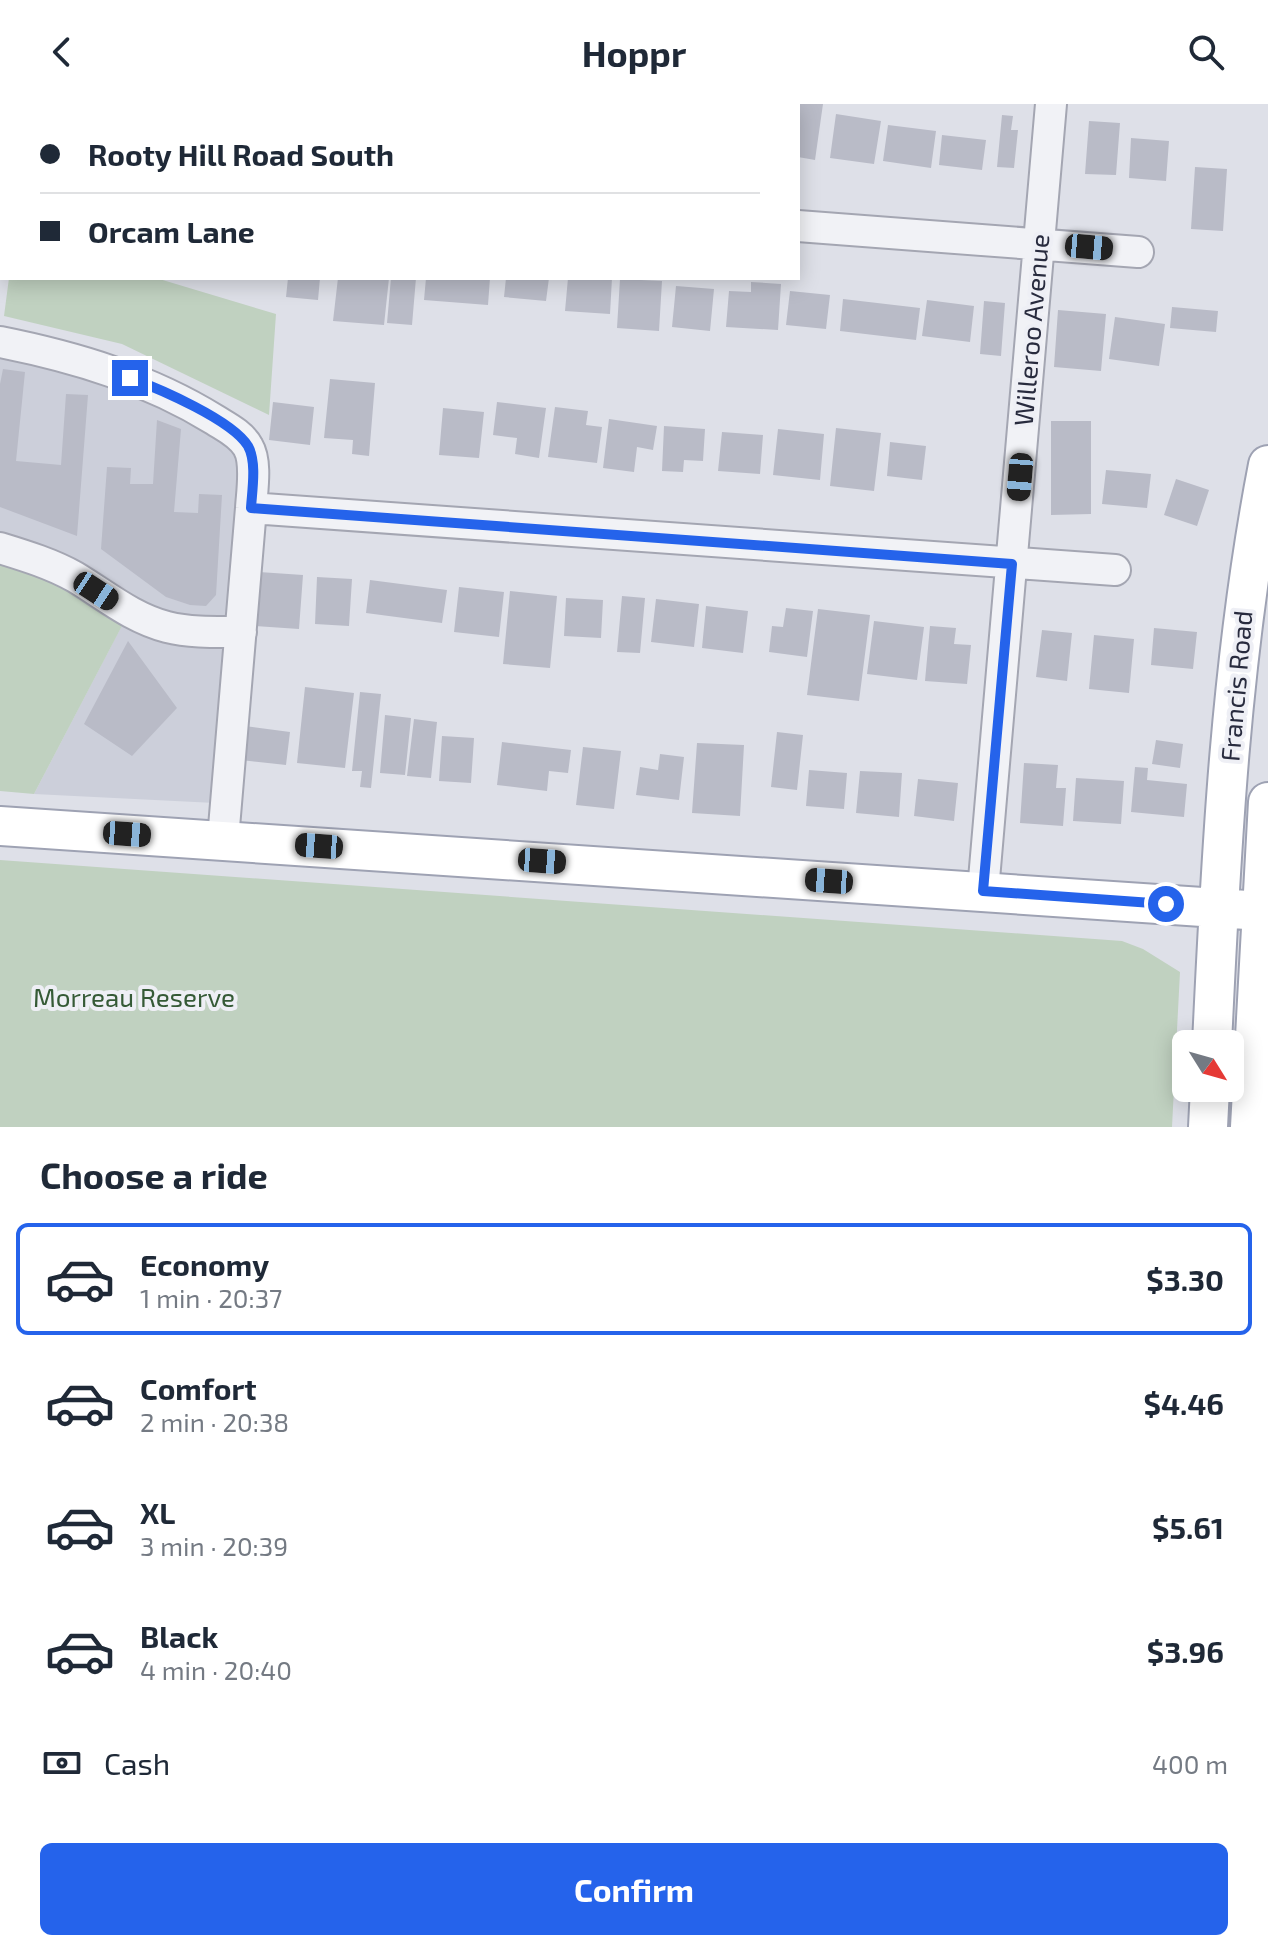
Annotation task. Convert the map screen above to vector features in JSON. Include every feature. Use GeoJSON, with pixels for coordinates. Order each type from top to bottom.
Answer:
{"type":"FeatureCollection","features":[{"type":"Feature","properties":{"kind":"main road","name":"Francis Road"},"geometry":{"type":"LineString","coordinates":[[1213,1030],[1218,909],[1242,619],[1268,465]]}},
{"type":"Feature","properties":{"kind":"main road"},"geometry":{"type":"LineString","coordinates":[[1250,1127],[1265,911],[1268,802]]}},
{"type":"Feature","properties":{"kind":"main road"},"geometry":{"type":"LineString","coordinates":[[0,826],[1265,911]]}},
{"type":"Feature","properties":{"kind":"main road"},"geometry":{"type":"LineString","coordinates":[[1208,1127],[1209,1102]]}},
{"type":"Feature","properties":{"kind":"street","name":"Willeroo Avenue"},"geometry":{"type":"LineString","coordinates":[[983,891],[1051,104]]}},
{"type":"Feature","properties":{"kind":"street"},"geometry":{"type":"LineString","coordinates":[[800,226],[1138,252]]}},
{"type":"Feature","properties":{"kind":"street"},"geometry":{"type":"LineString","coordinates":[[0,342],[80,361],[155,387],[236,433],[249,448],[251,508],[223,839]]}},
{"type":"Feature","properties":{"kind":"street"},"geometry":{"type":"LineString","coordinates":[[251,508],[1115,570]]}},
{"type":"Feature","properties":{"kind":"street"},"geometry":{"type":"LineString","coordinates":[[0,548],[34,558],[73,576],[129,612],[158,624],[204,632],[241,632]]}},
{"type":"Feature","properties":{"kind":"shaded area"},"geometry":{"type":"Polygon","coordinates":[[[0,342],[35,349],[249,448],[215,803],[34,794],[129,612],[0,548],[0,342]]]}},
{"type":"Feature","properties":{"kind":"green space"},"geometry":{"type":"Polygon","coordinates":[[[9,280],[163,280],[276,314],[269,415],[122,344],[4,316],[9,280]]]}},
{"type":"Feature","properties":{"kind":"green space"},"geometry":{"type":"Polygon","coordinates":[[[0,563],[48,575],[124,622],[34,794],[0,791],[0,563]]]}},
{"type":"Feature","properties":{"kind":"green space","name":"Morreau Reserve"},"geometry":{"type":"Polygon","coordinates":[[[0,860],[1122,941],[1143,949],[1180,972],[1177,1030],[1172,1030],[1172,1127],[0,1127],[0,860]]]}},
{"type":"Feature","properties":{"kind":"building"},"geometry":{"type":"Polygon","coordinates":[[[800,104],[823,104],[815,160],[800,157],[800,104]]]}},
{"type":"Feature","properties":{"kind":"building"},"geometry":{"type":"Polygon","coordinates":[[[836,114],[881,121],[874,164],[830,158],[836,114]]]}},
{"type":"Feature","properties":{"kind":"building"},"geometry":{"type":"Polygon","coordinates":[[[1002,115],[1013,116],[1011,130],[1018,130],[1014,168],[997,167],[1002,115]]]}},
{"type":"Feature","properties":{"kind":"building"},"geometry":{"type":"Polygon","coordinates":[[[1089,121],[1120,123],[1116,175],[1085,174],[1089,121]]]}},
{"type":"Feature","properties":{"kind":"building"},"geometry":{"type":"Polygon","coordinates":[[[888,125],[936,131],[931,168],[883,161],[888,125]]]}},
{"type":"Feature","properties":{"kind":"building"},"geometry":{"type":"Polygon","coordinates":[[[942,135],[986,140],[982,170],[939,165],[942,135]]]}},
{"type":"Feature","properties":{"kind":"building"},"geometry":{"type":"Polygon","coordinates":[[[1131,138],[1169,141],[1166,181],[1129,178],[1131,138]]]}},
{"type":"Feature","properties":{"kind":"building"},"geometry":{"type":"Polygon","coordinates":[[[1195,167],[1227,169],[1223,231],[1191,229],[1195,167]]]}},
{"type":"Feature","properties":{"kind":"building"},"geometry":{"type":"Polygon","coordinates":[[[288,280],[320,280],[318,300],[286,297],[288,280]]]}},
{"type":"Feature","properties":{"kind":"building"},"geometry":{"type":"Polygon","coordinates":[[[338,280],[389,280],[384,325],[333,321],[338,280]]]}},
{"type":"Feature","properties":{"kind":"building"},"geometry":{"type":"Polygon","coordinates":[[[391,280],[416,280],[412,325],[387,323],[391,280]]]}},
{"type":"Feature","properties":{"kind":"building"},"geometry":{"type":"Polygon","coordinates":[[[426,280],[490,280],[488,305],[424,300],[426,280]]]}},
{"type":"Feature","properties":{"kind":"building"},"geometry":{"type":"Polygon","coordinates":[[[506,280],[549,280],[546,301],[504,297],[506,280]]]}},
{"type":"Feature","properties":{"kind":"building"},"geometry":{"type":"Polygon","coordinates":[[[568,280],[612,280],[610,314],[565,311],[568,280]]]}},
{"type":"Feature","properties":{"kind":"building"},"geometry":{"type":"Polygon","coordinates":[[[620,280],[662,281],[659,331],[617,328],[620,280]]]}},
{"type":"Feature","properties":{"kind":"building"},"geometry":{"type":"Polygon","coordinates":[[[751,282],[781,284],[778,330],[726,327],[729,291],[751,292],[751,282]]]}},
{"type":"Feature","properties":{"kind":"building"},"geometry":{"type":"Polygon","coordinates":[[[676,286],[714,289],[710,331],[672,327],[676,286]]]}},
{"type":"Feature","properties":{"kind":"building"},"geometry":{"type":"Polygon","coordinates":[[[790,291],[830,295],[826,329],[786,325],[790,291]]]}},
{"type":"Feature","properties":{"kind":"building"},"geometry":{"type":"Polygon","coordinates":[[[843,299],[920,308],[916,340],[840,331],[843,299]]]}},
{"type":"Feature","properties":{"kind":"building"},"geometry":{"type":"Polygon","coordinates":[[[927,300],[974,306],[970,342],[922,336],[927,300]]]}},
{"type":"Feature","properties":{"kind":"building"},"geometry":{"type":"Polygon","coordinates":[[[984,301],[1005,303],[1001,356],[980,354],[984,301]]]}},
{"type":"Feature","properties":{"kind":"building"},"geometry":{"type":"Polygon","coordinates":[[[1172,307],[1218,311],[1216,332],[1170,328],[1172,307]]]}},
{"type":"Feature","properties":{"kind":"building"},"geometry":{"type":"Polygon","coordinates":[[[1058,310],[1106,314],[1101,371],[1054,367],[1058,310]]]}},
{"type":"Feature","properties":{"kind":"building"},"geometry":{"type":"Polygon","coordinates":[[[1115,317],[1165,324],[1159,366],[1109,359],[1115,317]]]}},
{"type":"Feature","properties":{"kind":"building"},"geometry":{"type":"Polygon","coordinates":[[[3,369],[25,372],[16,461],[61,465],[66,394],[88,395],[77,536],[0,507],[0,384],[3,369]]]}},
{"type":"Feature","properties":{"kind":"building"},"geometry":{"type":"Polygon","coordinates":[[[330,379],[375,383],[369,456],[352,454],[353,440],[324,438],[330,379]]]}},
{"type":"Feature","properties":{"kind":"building"},"geometry":{"type":"Polygon","coordinates":[[[273,402],[314,407],[310,445],[269,440],[273,402]]]}},
{"type":"Feature","properties":{"kind":"building"},"geometry":{"type":"Polygon","coordinates":[[[497,402],[546,408],[539,458],[515,454],[517,438],[493,435],[497,402]]]}},
{"type":"Feature","properties":{"kind":"building"},"geometry":{"type":"Polygon","coordinates":[[[555,407],[588,411],[586,425],[602,427],[597,463],[548,457],[555,407]]]}},
{"type":"Feature","properties":{"kind":"building"},"geometry":{"type":"Polygon","coordinates":[[[443,408],[484,412],[479,458],[439,455],[443,408]]]}},
{"type":"Feature","properties":{"kind":"building"},"geometry":{"type":"Polygon","coordinates":[[[609,419],[657,426],[653,450],[637,447],[634,472],[603,468],[609,419]]]}},
{"type":"Feature","properties":{"kind":"building"},"geometry":{"type":"Polygon","coordinates":[[[157,420],[181,429],[174,512],[198,513],[199,494],[222,495],[216,595],[206,606],[190,605],[166,597],[101,549],[107,467],[131,468],[130,484],[153,484],[157,420]]]}},
{"type":"Feature","properties":{"kind":"building"},"geometry":{"type":"Polygon","coordinates":[[[1051,421],[1091,421],[1091,514],[1051,515],[1051,421]]]}},
{"type":"Feature","properties":{"kind":"building"},"geometry":{"type":"Polygon","coordinates":[[[664,426],[705,429],[703,461],[684,460],[683,472],[662,471],[664,426]]]}},
{"type":"Feature","properties":{"kind":"building"},"geometry":{"type":"Polygon","coordinates":[[[836,428],[881,433],[874,491],[830,486],[836,428]]]}},
{"type":"Feature","properties":{"kind":"building"},"geometry":{"type":"Polygon","coordinates":[[[778,429],[824,434],[820,480],[773,475],[778,429]]]}},
{"type":"Feature","properties":{"kind":"building"},"geometry":{"type":"Polygon","coordinates":[[[722,432],[763,435],[760,474],[718,471],[722,432]]]}},
{"type":"Feature","properties":{"kind":"building"},"geometry":{"type":"Polygon","coordinates":[[[890,442],[926,446],[922,480],[887,476],[890,442]]]}},
{"type":"Feature","properties":{"kind":"building"},"geometry":{"type":"Polygon","coordinates":[[[1106,470],[1151,474],[1147,508],[1102,504],[1106,470]]]}},
{"type":"Feature","properties":{"kind":"building"},"geometry":{"type":"Polygon","coordinates":[[[1176,479],[1209,490],[1197,526],[1164,515],[1176,479]]]}},
{"type":"Feature","properties":{"kind":"building"},"geometry":{"type":"Polygon","coordinates":[[[259,572],[303,575],[299,629],[255,626],[259,572]]]}},
{"type":"Feature","properties":{"kind":"building"},"geometry":{"type":"Polygon","coordinates":[[[317,577],[352,579],[349,626],[315,624],[317,577]]]}},
{"type":"Feature","properties":{"kind":"building"},"geometry":{"type":"Polygon","coordinates":[[[370,580],[447,590],[442,623],[366,613],[370,580]]]}},
{"type":"Feature","properties":{"kind":"building"},"geometry":{"type":"Polygon","coordinates":[[[459,587],[504,592],[499,637],[454,632],[459,587]]]}},
{"type":"Feature","properties":{"kind":"building"},"geometry":{"type":"Polygon","coordinates":[[[510,591],[557,596],[550,668],[503,664],[510,591]]]}},
{"type":"Feature","properties":{"kind":"building"},"geometry":{"type":"Polygon","coordinates":[[[622,596],[645,598],[640,653],[617,652],[622,596]]]}},
{"type":"Feature","properties":{"kind":"building"},"geometry":{"type":"Polygon","coordinates":[[[566,598],[603,600],[601,638],[564,636],[566,598]]]}},
{"type":"Feature","properties":{"kind":"building"},"geometry":{"type":"Polygon","coordinates":[[[656,599],[699,604],[694,647],[651,642],[656,599]]]}},
{"type":"Feature","properties":{"kind":"building"},"geometry":{"type":"Polygon","coordinates":[[[706,606],[748,611],[743,653],[702,648],[706,606]]]}},
{"type":"Feature","properties":{"kind":"building"},"geometry":{"type":"Polygon","coordinates":[[[786,608],[813,611],[807,657],[769,652],[772,626],[783,627],[786,608]]]}},
{"type":"Feature","properties":{"kind":"building"},"geometry":{"type":"Polygon","coordinates":[[[818,609],[870,615],[859,701],[807,695],[818,609]]]}},
{"type":"Feature","properties":{"kind":"building"},"geometry":{"type":"Polygon","coordinates":[[[874,621],[924,627],[917,680],[867,674],[874,621]]]}},
{"type":"Feature","properties":{"kind":"building"},"geometry":{"type":"Polygon","coordinates":[[[930,626],[956,628],[954,644],[971,645],[967,684],[925,681],[930,626]]]}},
{"type":"Feature","properties":{"kind":"building"},"geometry":{"type":"Polygon","coordinates":[[[1154,628],[1197,632],[1193,669],[1151,665],[1154,628]]]}},
{"type":"Feature","properties":{"kind":"building"},"geometry":{"type":"Polygon","coordinates":[[[1042,630],[1072,633],[1067,681],[1036,677],[1042,630]]]}},
{"type":"Feature","properties":{"kind":"building"},"geometry":{"type":"Polygon","coordinates":[[[1094,635],[1134,639],[1129,693],[1089,689],[1094,635]]]}},
{"type":"Feature","properties":{"kind":"building"},"geometry":{"type":"Polygon","coordinates":[[[128,641],[177,708],[132,756],[84,724],[128,641]]]}},
{"type":"Feature","properties":{"kind":"building"},"geometry":{"type":"Polygon","coordinates":[[[305,687],[354,693],[345,768],[297,763],[305,687]]]}},
{"type":"Feature","properties":{"kind":"building"},"geometry":{"type":"Polygon","coordinates":[[[360,692],[381,694],[371,788],[360,787],[362,771],[352,771],[360,692]]]}},
{"type":"Feature","properties":{"kind":"building"},"geometry":{"type":"Polygon","coordinates":[[[385,715],[411,718],[405,775],[380,773],[385,715]]]}},
{"type":"Feature","properties":{"kind":"building"},"geometry":{"type":"Polygon","coordinates":[[[414,719],[437,722],[431,778],[407,776],[414,719]]]}},
{"type":"Feature","properties":{"kind":"building"},"geometry":{"type":"Polygon","coordinates":[[[245,726],[290,732],[286,765],[241,760],[245,726]]]}},
{"type":"Feature","properties":{"kind":"building"},"geometry":{"type":"Polygon","coordinates":[[[777,732],[803,735],[797,790],[771,787],[777,732]]]}},
{"type":"Feature","properties":{"kind":"building"},"geometry":{"type":"Polygon","coordinates":[[[442,736],[474,738],[471,783],[439,781],[442,736]]]}},
{"type":"Feature","properties":{"kind":"building"},"geometry":{"type":"Polygon","coordinates":[[[1156,740],[1183,744],[1180,768],[1152,764],[1156,740]]]}},
{"type":"Feature","properties":{"kind":"building"},"geometry":{"type":"Polygon","coordinates":[[[502,742],[571,750],[568,773],[549,771],[547,791],[497,785],[502,742]]]}},
{"type":"Feature","properties":{"kind":"building"},"geometry":{"type":"Polygon","coordinates":[[[697,743],[744,745],[740,816],[692,813],[697,743]]]}},
{"type":"Feature","properties":{"kind":"building"},"geometry":{"type":"Polygon","coordinates":[[[583,747],[621,751],[614,809],[576,805],[583,747]]]}},
{"type":"Feature","properties":{"kind":"building"},"geometry":{"type":"Polygon","coordinates":[[[660,754],[684,757],[679,800],[636,795],[640,767],[658,770],[660,754]]]}},
{"type":"Feature","properties":{"kind":"building"},"geometry":{"type":"Polygon","coordinates":[[[1024,763],[1058,765],[1056,788],[1066,788],[1063,826],[1020,823],[1024,763]]]}},
{"type":"Feature","properties":{"kind":"building"},"geometry":{"type":"Polygon","coordinates":[[[1135,767],[1148,768],[1147,780],[1187,784],[1184,817],[1131,812],[1135,767]]]}},
{"type":"Feature","properties":{"kind":"building"},"geometry":{"type":"Polygon","coordinates":[[[809,770],[847,773],[844,809],[806,806],[809,770]]]}},
{"type":"Feature","properties":{"kind":"building"},"geometry":{"type":"Polygon","coordinates":[[[860,771],[902,773],[899,817],[856,813],[860,771]]]}},
{"type":"Feature","properties":{"kind":"building"},"geometry":{"type":"Polygon","coordinates":[[[1076,778],[1124,781],[1121,824],[1073,821],[1076,778]]]}},
{"type":"Feature","properties":{"kind":"building"},"geometry":{"type":"Polygon","coordinates":[[[918,779],[958,783],[954,821],[914,816],[918,779]]]}},
{"type":"Feature","properties":{"kind":"route"},"geometry":{"type":"LineString","coordinates":[[130,378],[191,405],[236,433],[249,448],[251,508],[1012,564],[983,891],[1166,904]]}}]}
